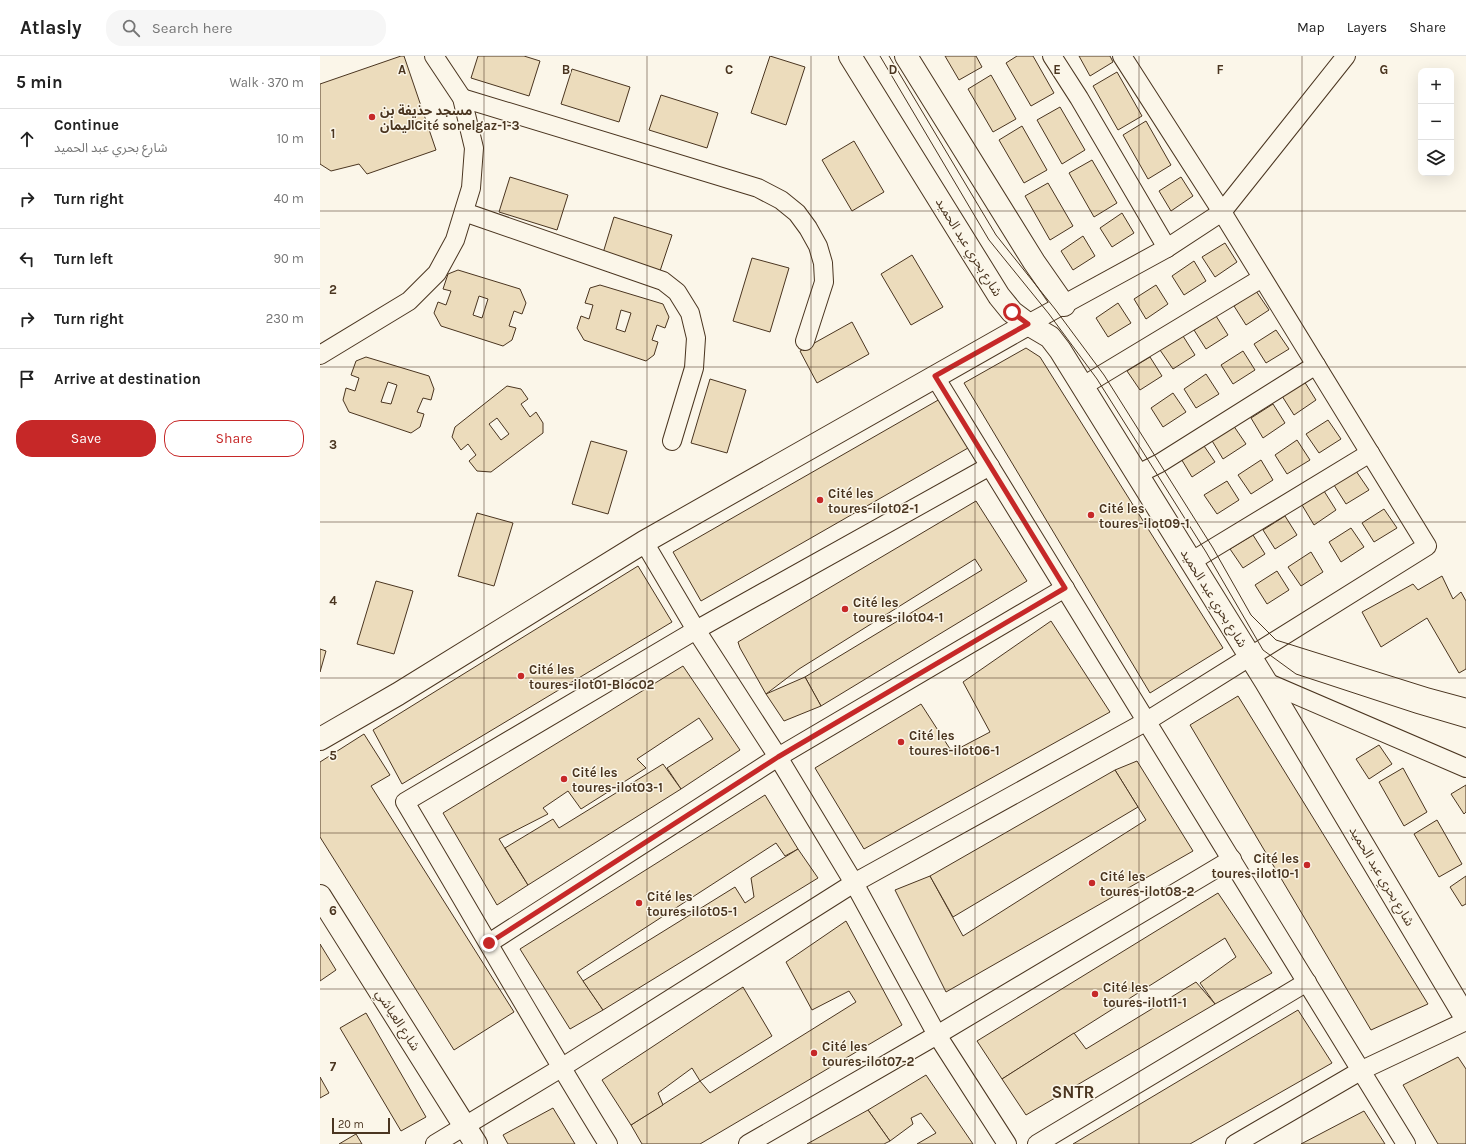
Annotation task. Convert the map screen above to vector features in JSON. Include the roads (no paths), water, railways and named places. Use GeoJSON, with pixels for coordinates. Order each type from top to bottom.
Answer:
{"type":"FeatureCollection","features":[{"type":"Feature","properties":{"kind":"street"},"geometry":{"type":"LineString","coordinates":[[320,355],[409,301],[437,273],[455,240],[471,188],[474,148],[462,98],[434,56]]}},
{"type":"Feature","properties":{"kind":"street","name":"شارع بحري عبد الحميد"},"geometry":{"type":"LineString","coordinates":[[850,56],[999,296],[1012,312],[1028,324],[1050,337],[1083,386],[1266,682],[1466,1019]]}},
{"type":"Feature","properties":{"kind":"street"},"geometry":{"type":"LineString","coordinates":[[906,56],[1034,262],[1064,305]]}},
{"type":"Feature","properties":{"kind":"street"},"geometry":{"type":"LineString","coordinates":[[1052,56],[1083,105],[1167,248]]}},
{"type":"Feature","properties":{"kind":"street"},"geometry":{"type":"LineString","coordinates":[[435,1144],[471,1135],[561,1068],[854,883],[1147,721],[1427,546],[1222,212],[1122,56]]}},
{"type":"Feature","properties":{"kind":"street"},"geometry":{"type":"LineString","coordinates":[[320,740],[398,694],[644,542],[935,376],[1167,248],[1222,212],[1346,56]]}},
{"type":"Feature","properties":{"kind":"street"},"geometry":{"type":"LineString","coordinates":[[462,98],[758,188],[781,200],[797,213],[808,228],[818,246],[823,263],[824,282],[805,340]]}},
{"type":"Feature","properties":{"kind":"street"},"geometry":{"type":"LineString","coordinates":[[464,212],[663,282],[677,292],[690,313],[696,338],[694,368],[672,441]]}},
{"type":"Feature","properties":{"kind":"street"},"geometry":{"type":"LineString","coordinates":[[1083,386],[1262,278]]}},
{"type":"Feature","properties":{"kind":"street"},"geometry":{"type":"LineString","coordinates":[[1138,474],[1160,463],[1316,365]]}},
{"type":"Feature","properties":{"kind":"street"},"geometry":{"type":"LineString","coordinates":[[935,376],[1406,1144]]}},
{"type":"Feature","properties":{"kind":"street"},"geometry":{"type":"LineString","coordinates":[[1192,561],[1370,453]]}},
{"type":"Feature","properties":{"kind":"street"},"geometry":{"type":"LineString","coordinates":[[608,1144],[561,1068],[405,802],[696,630],[990,466]]}},
{"type":"Feature","properties":{"kind":"street"},"geometry":{"type":"LineString","coordinates":[[644,542],[696,630],[778,757],[854,883],[937,1035],[1007,1144]]}},
{"type":"Feature","properties":{"kind":"street"},"geometry":{"type":"LineString","coordinates":[[489,943],[778,757],[1065,588]]}},
{"type":"Feature","properties":{"kind":"street"},"geometry":{"type":"LineString","coordinates":[[1266,682],[1466,768]]}},
{"type":"Feature","properties":{"kind":"street"},"geometry":{"type":"LineString","coordinates":[[748,1144],[937,1035],[1232,859]]}},
{"type":"Feature","properties":{"kind":"street","name":"شارع العياشي"},"geometry":{"type":"LineString","coordinates":[[320,896],[471,1135]]}},
{"type":"Feature","properties":{"kind":"street"},"geometry":{"type":"LineString","coordinates":[[1037,1144],[1307,982]]}},
{"type":"Feature","properties":{"kind":"street"},"geometry":{"type":"LineString","coordinates":[[1235,1144],[1362,1070],[1466,1019]]}},
{"type":"Feature","properties":{"kind":"tram line"},"geometry":{"type":"LineString","coordinates":[[880,56],[989,240],[1049,314],[1097,379],[1206,552],[1263,650],[1296,674],[1466,728]]}},
{"type":"Feature","properties":{"kind":"tram line"},"geometry":{"type":"LineString","coordinates":[[889,56],[996,235],[1055,309],[1104,375],[1213,548],[1251,615],[1276,640],[1429,688],[1466,698]]}},
{"type":"Feature","properties":{"kind":"place","name":"مسجد حذيفة بن اليمانCité sonelgaz-1-3"},"geometry":{"type":"Point","coordinates":[372,117]}},
{"type":"Feature","properties":{"kind":"place","name":"Cité les toures-ilot02-1"},"geometry":{"type":"Point","coordinates":[820,500]}},
{"type":"Feature","properties":{"kind":"place","name":"Cité les toures-ilot09-1"},"geometry":{"type":"Point","coordinates":[1091,515]}},
{"type":"Feature","properties":{"kind":"place","name":"Cité les toures-ilot04-1"},"geometry":{"type":"Point","coordinates":[845,609]}},
{"type":"Feature","properties":{"kind":"place","name":"Cité les toures-ilot01-Bloc02"},"geometry":{"type":"Point","coordinates":[521,676]}},
{"type":"Feature","properties":{"kind":"place","name":"Cité les toures-ilot06-1"},"geometry":{"type":"Point","coordinates":[901,742]}},
{"type":"Feature","properties":{"kind":"place","name":"Cité les toures-ilot03-1"},"geometry":{"type":"Point","coordinates":[564,779]}},
{"type":"Feature","properties":{"kind":"place","name":"Cité les toures-ilot10-1"},"geometry":{"type":"Point","coordinates":[1307,865]}},
{"type":"Feature","properties":{"kind":"place","name":"Cité les toures-ilot08-2"},"geometry":{"type":"Point","coordinates":[1092,883]}},
{"type":"Feature","properties":{"kind":"place","name":"Cité les toures-ilot05-1"},"geometry":{"type":"Point","coordinates":[639,903]}},
{"type":"Feature","properties":{"kind":"place","name":"Cité les toures-ilot11-1"},"geometry":{"type":"Point","coordinates":[1095,994]}},
{"type":"Feature","properties":{"kind":"place","name":"Cité les toures-ilot07-2"},"geometry":{"type":"Point","coordinates":[814,1053]}},
{"type":"Feature","properties":{"kind":"district","name":"SNTR"},"geometry":{"type":"Point","coordinates":[1073,1092]}}]}
